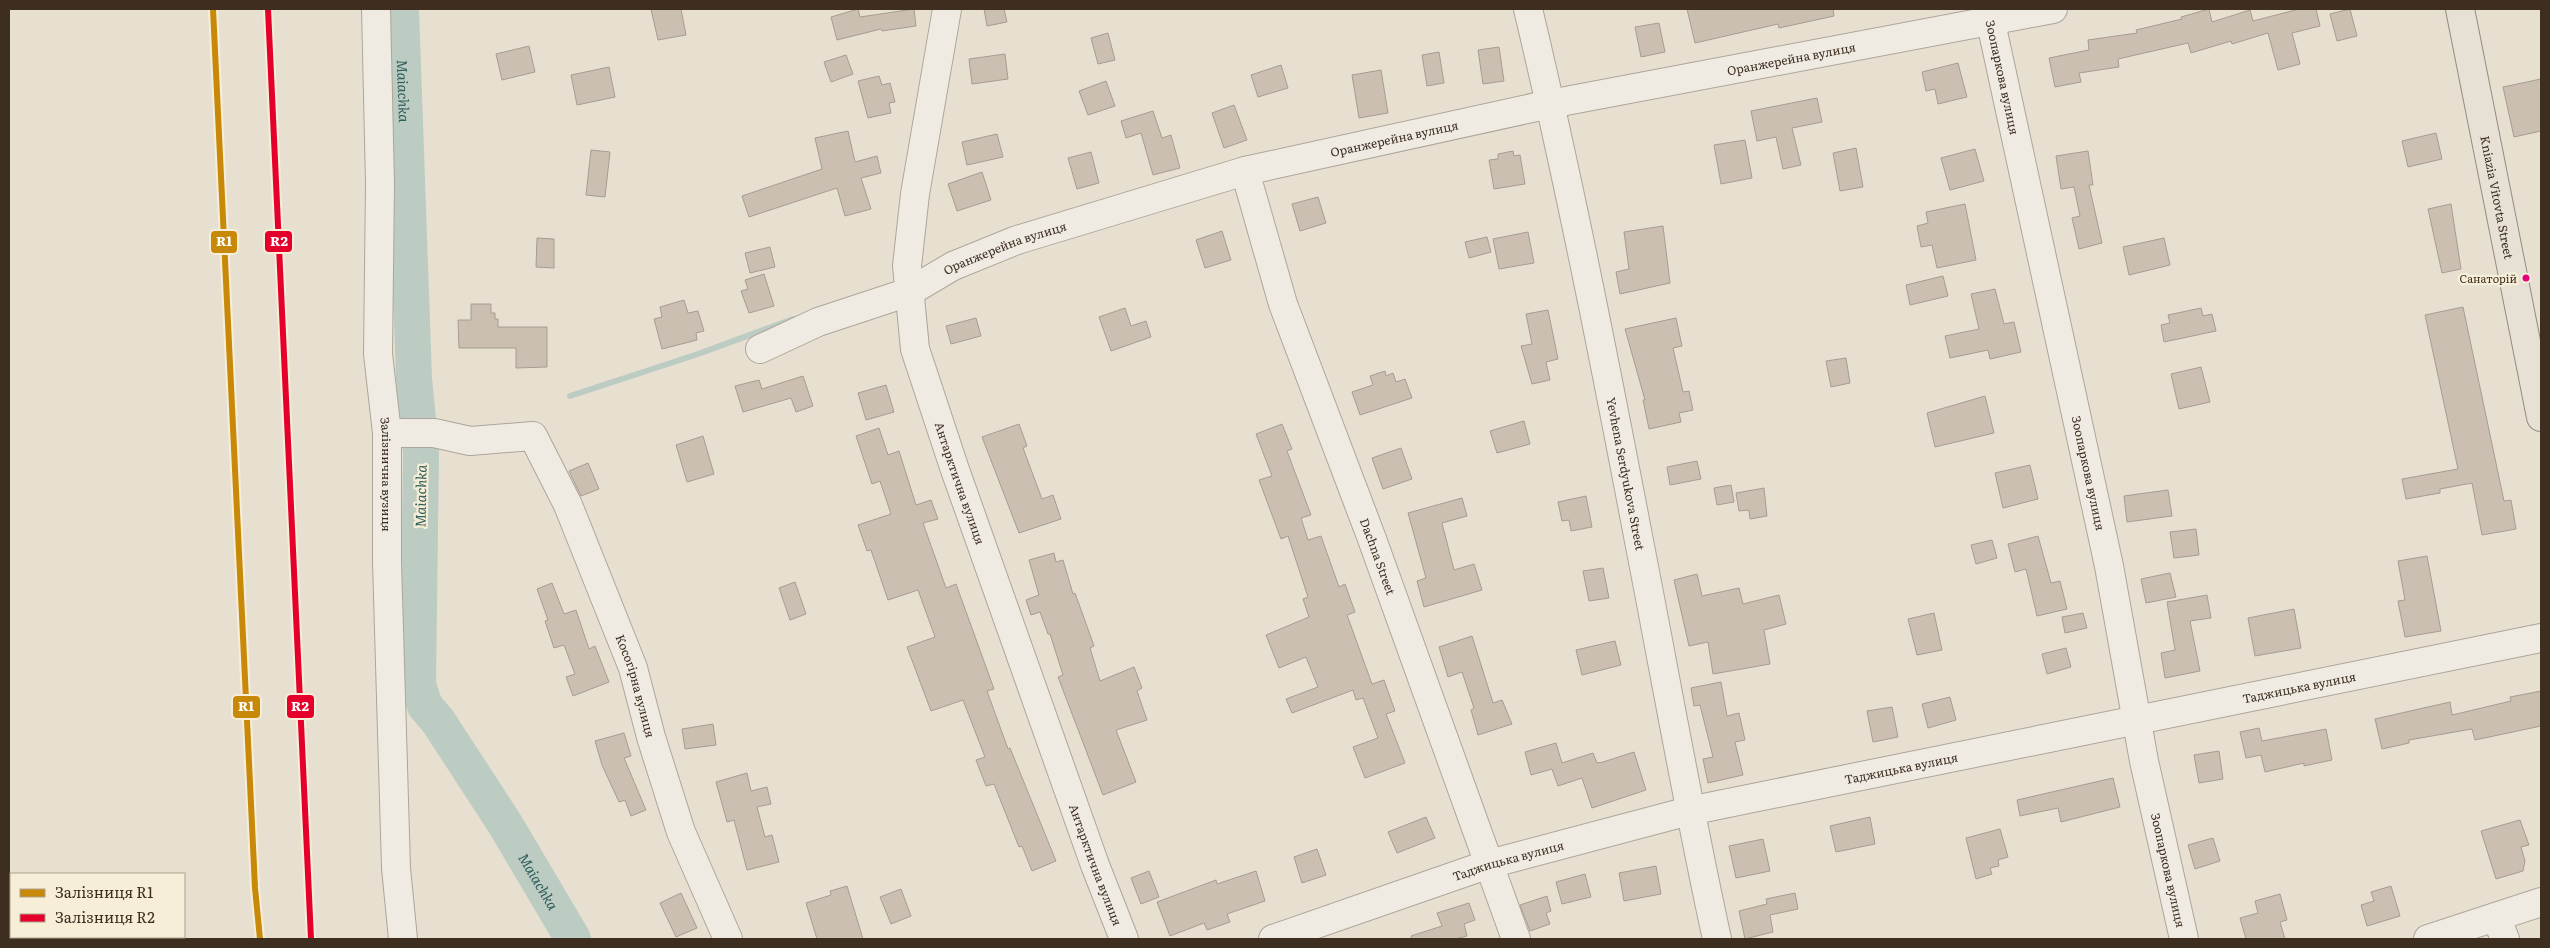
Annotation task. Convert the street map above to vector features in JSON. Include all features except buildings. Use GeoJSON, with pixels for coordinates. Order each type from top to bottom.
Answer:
{"type":"FeatureCollection","features":[{"type":"Feature","properties":{"kind":"main road","name":"Kniazia Vitovta Street"},"geometry":{"type":"LineString","coordinates":[[2460,9],[2541,417]]}},
{"type":"Feature","properties":{"kind":"street","name":"Залізнична вузиця"},"geometry":{"type":"LineString","coordinates":[[376,9],[380,184],[378,354],[395,433],[386,562],[396,868],[403,939]]}},
{"type":"Feature","properties":{"kind":"street","name":"Антарктична вулиця"},"geometry":{"type":"LineString","coordinates":[[947,9],[915,194],[907,266],[914,349],[1092,856],[1124,939]]}},
{"type":"Feature","properties":{"kind":"street","name":"Yevhena Serdyukova Street"},"geometry":{"type":"LineString","coordinates":[[1528,9],[1550,104],[1639,540],[1689,811],[1717,939]]}},
{"type":"Feature","properties":{"kind":"street","name":"Оранжерейна вулиця"},"geometry":{"type":"LineString","coordinates":[[760,349],[818,322],[908,292],[953,266],[1017,240],[1246,172],[1550,104],[1989,15],[2053,9]]}},
{"type":"Feature","properties":{"kind":"street","name":"Зоопаркова вулиця"},"geometry":{"type":"LineString","coordinates":[[1989,15],[2103,537],[2144,761],[2184,939]]}},
{"type":"Feature","properties":{"kind":"street","name":"Dachna Street"},"geometry":{"type":"LineString","coordinates":[[1246,172],[1283,304],[1372,539],[1516,939]]}},
{"type":"Feature","properties":{"kind":"street","name":"Косогірна вулиця"},"geometry":{"type":"LineString","coordinates":[[395,433],[434,433],[470,441],[533,436],[568,505],[633,668],[651,737],[681,832],[728,939]]}},
{"type":"Feature","properties":{"kind":"street","name":"Таджицька вулиця"},"geometry":{"type":"LineString","coordinates":[[1273,939],[1489,864],[1689,811],[2541,638]]}},
{"type":"Feature","properties":{"kind":"street"},"geometry":{"type":"LineString","coordinates":[[2428,939],[2500,928],[2541,902]]}},
{"type":"Feature","properties":{"kind":"waterway","name":"Maiachka"},"geometry":{"type":"LineString","coordinates":[[401,9],[414,378],[421,453],[418,685],[425,706],[438,721],[505,824],[573,939]]}},
{"type":"Feature","properties":{"kind":"waterway"},"geometry":{"type":"LineString","coordinates":[[570,396],[698,354],[793,319]]}},
{"type":"Feature","properties":{"kind":"rail line","name":"R1"},"geometry":{"type":"LineString","coordinates":[[213,9],[255,888],[260,939]]}},
{"type":"Feature","properties":{"kind":"rail line","name":"R2"},"geometry":{"type":"LineString","coordinates":[[268,9],[311,939]]}},
{"type":"Feature","properties":{"kind":"place","name":"Санаторій"},"geometry":{"type":"Point","coordinates":[2526,278]}}]}
